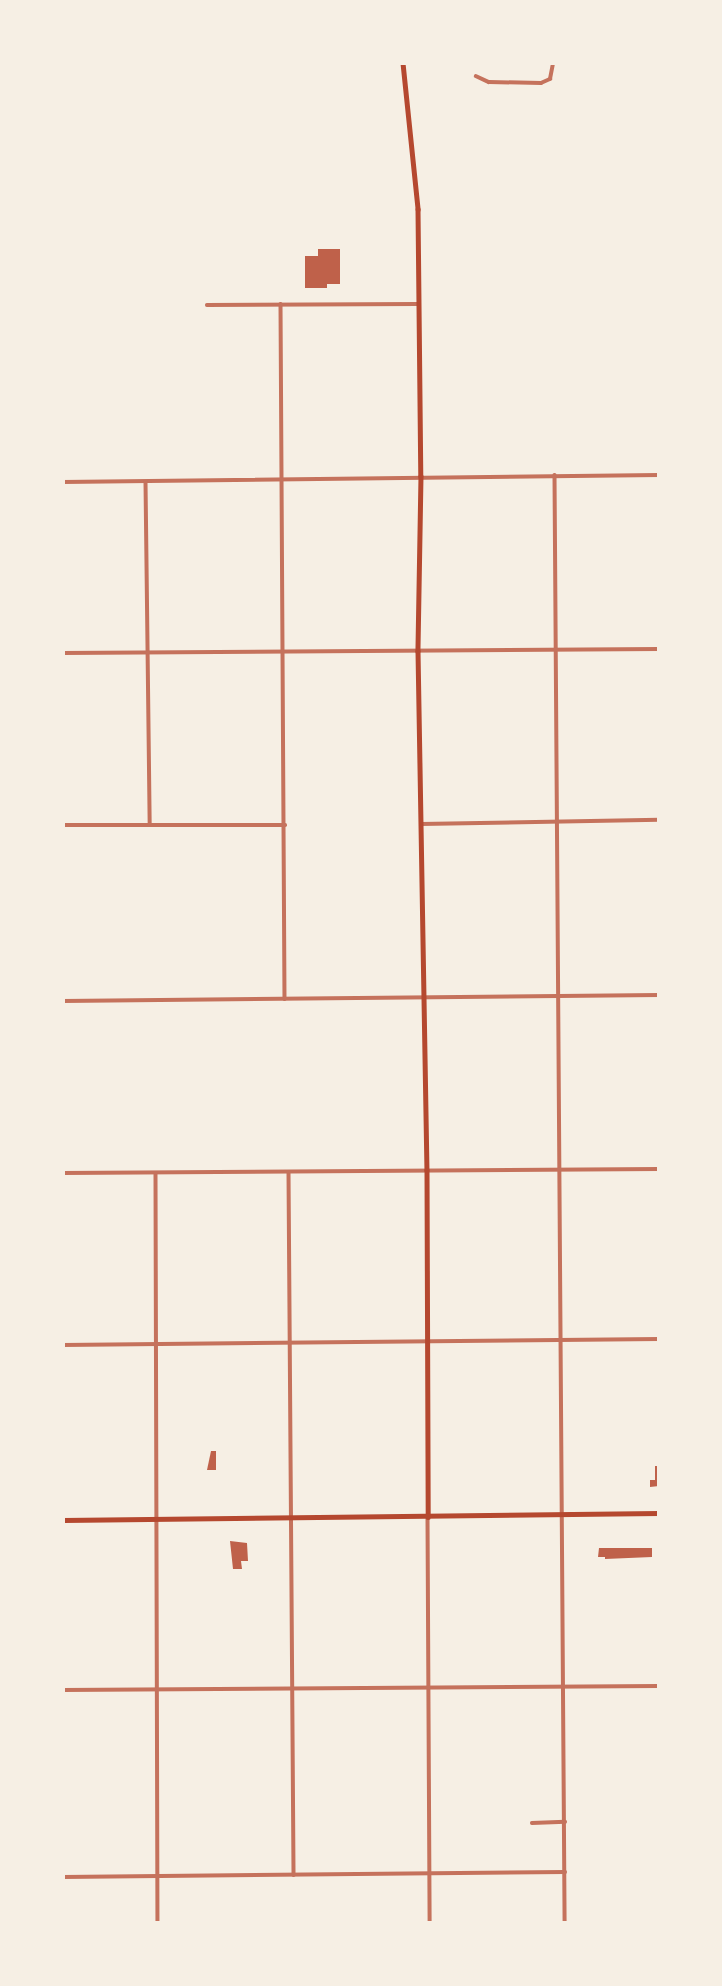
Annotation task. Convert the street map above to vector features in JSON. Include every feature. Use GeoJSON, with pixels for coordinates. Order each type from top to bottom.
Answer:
{"type":"FeatureCollection","features":[{"type":"Feature","properties":{"kind":"main road"},"geometry":{"type":"LineString","coordinates":[[403,63],[416,180],[421,477],[418,651],[427,1170],[428,1517]]}},
{"type":"Feature","properties":{"kind":"main road"},"geometry":{"type":"LineString","coordinates":[[63,1520],[659,1513]]}},
{"type":"Feature","properties":{"kind":"street"},"geometry":{"type":"LineString","coordinates":[[476,76],[489,82],[541,83],[550,79],[553,63]]}},
{"type":"Feature","properties":{"kind":"street"},"geometry":{"type":"LineString","coordinates":[[281,304],[285,999]]}},
{"type":"Feature","properties":{"kind":"street"},"geometry":{"type":"LineString","coordinates":[[207,305],[417,304]]}},
{"type":"Feature","properties":{"kind":"street"},"geometry":{"type":"LineString","coordinates":[[555,475],[565,1923]]}},
{"type":"Feature","properties":{"kind":"street"},"geometry":{"type":"LineString","coordinates":[[63,482],[659,475]]}},
{"type":"Feature","properties":{"kind":"street"},"geometry":{"type":"LineString","coordinates":[[146,482],[150,824]]}},
{"type":"Feature","properties":{"kind":"street"},"geometry":{"type":"LineString","coordinates":[[63,653],[659,649]]}},
{"type":"Feature","properties":{"kind":"street"},"geometry":{"type":"LineString","coordinates":[[421,824],[659,820]]}},
{"type":"Feature","properties":{"kind":"street"},"geometry":{"type":"LineString","coordinates":[[63,825],[285,825]]}},
{"type":"Feature","properties":{"kind":"street"},"geometry":{"type":"LineString","coordinates":[[63,1001],[659,995]]}},
{"type":"Feature","properties":{"kind":"street"},"geometry":{"type":"LineString","coordinates":[[63,1173],[659,1169]]}},
{"type":"Feature","properties":{"kind":"street"},"geometry":{"type":"LineString","coordinates":[[289,1171],[294,1875]]}},
{"type":"Feature","properties":{"kind":"street"},"geometry":{"type":"LineString","coordinates":[[156,1174],[158,1923]]}},
{"type":"Feature","properties":{"kind":"street"},"geometry":{"type":"LineString","coordinates":[[63,1345],[659,1339]]}},
{"type":"Feature","properties":{"kind":"street"},"geometry":{"type":"LineString","coordinates":[[428,1517],[430,1923]]}},
{"type":"Feature","properties":{"kind":"street"},"geometry":{"type":"LineString","coordinates":[[63,1690],[659,1686]]}},
{"type":"Feature","properties":{"kind":"street"},"geometry":{"type":"LineString","coordinates":[[532,1823],[565,1822]]}},
{"type":"Feature","properties":{"kind":"street"},"geometry":{"type":"LineString","coordinates":[[63,1877],[565,1872]]}},
{"type":"Feature","properties":{"kind":"building"},"geometry":{"type":"Polygon","coordinates":[[[318,249],[340,249],[340,284],[327,284],[327,288],[305,288],[305,256],[318,256],[318,249]]]}},
{"type":"Feature","properties":{"kind":"building"},"geometry":{"type":"Polygon","coordinates":[[[211,1451],[216,1451],[216,1470],[207,1470],[211,1451]]]}},
{"type":"Feature","properties":{"kind":"building"},"geometry":{"type":"Polygon","coordinates":[[[655,1466],[659,1466],[659,1486],[650,1487],[650,1480],[655,1480],[655,1466]]]}},
{"type":"Feature","properties":{"kind":"building"},"geometry":{"type":"Polygon","coordinates":[[[230,1541],[247,1543],[248,1561],[241,1561],[242,1569],[233,1569],[230,1541]]]}},
{"type":"Feature","properties":{"kind":"building"},"geometry":{"type":"Polygon","coordinates":[[[599,1548],[652,1548],[652,1557],[605,1559],[598,1557],[599,1548]]]}}]}
